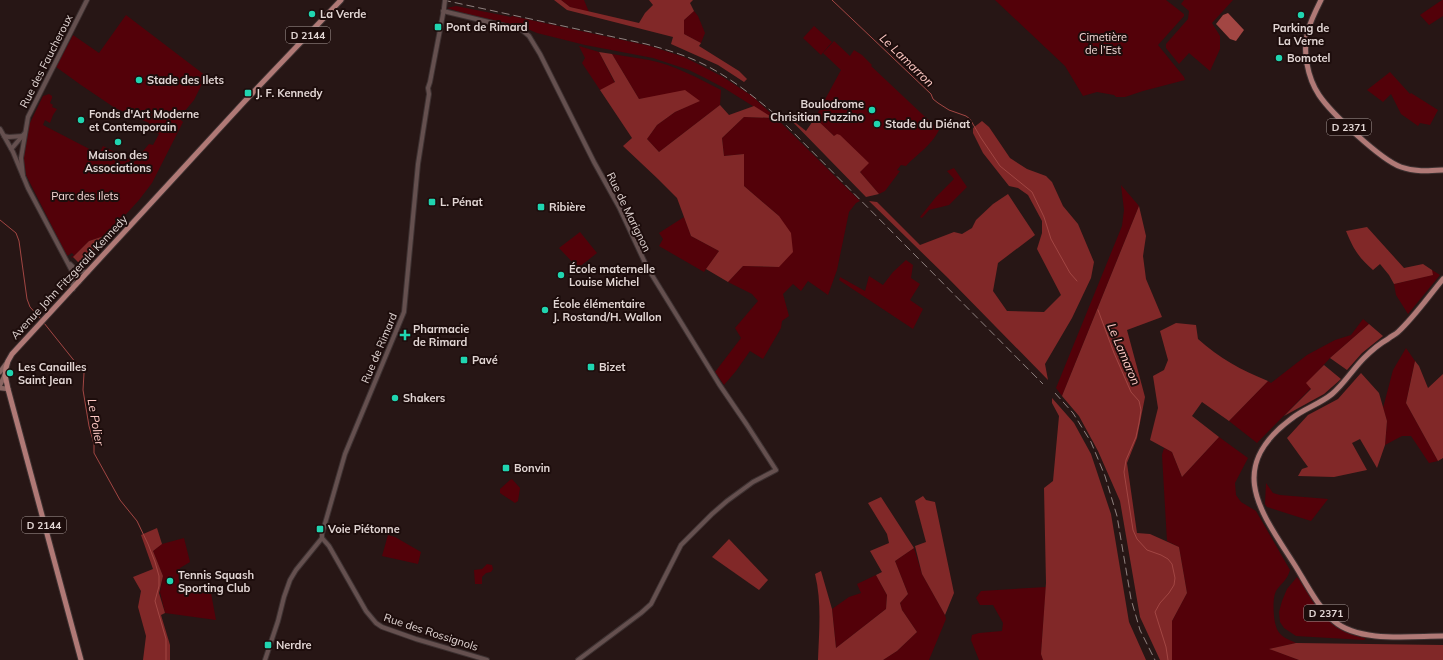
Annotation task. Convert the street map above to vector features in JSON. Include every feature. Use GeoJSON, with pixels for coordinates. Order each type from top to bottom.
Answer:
{"type":"FeatureCollection","features":[{"type":"Feature","properties":{"kind":"main road","name":"Avenue John Fitzgerald Kennedy"},"geometry":{"type":"LineString","coordinates":[[81,660],[8,389],[5,375],[8,361],[12,354],[172,180],[341,0]]}},
{"type":"Feature","properties":{"kind":"main road","name":"D 2371"},"geometry":{"type":"LineString","coordinates":[[1321,0],[1307,32],[1306,53],[1307,65],[1312,81],[1320,96],[1337,115],[1370,146],[1388,160],[1399,166],[1422,172],[1443,170]]}},
{"type":"Feature","properties":{"kind":"main road","name":"D 2371"},"geometry":{"type":"LineString","coordinates":[[1443,279],[1407,322],[1396,333],[1366,357],[1338,388],[1323,400],[1292,418],[1271,436],[1264,444],[1258,455],[1255,467],[1254,486],[1256,497],[1268,522],[1323,609],[1336,623],[1348,630],[1364,635],[1443,636]]}},
{"type":"Feature","properties":{"kind":"main road"},"geometry":{"type":"LineString","coordinates":[[0,372],[8,361]]}},
{"type":"Feature","properties":{"kind":"main road"},"geometry":{"type":"LineString","coordinates":[[0,385],[5,375]]}},
{"type":"Feature","properties":{"kind":"main road"},"geometry":{"type":"LineString","coordinates":[[0,388],[8,389]]}},
{"type":"Feature","properties":{"kind":"street","name":"Rue des Faucheroux"},"geometry":{"type":"LineString","coordinates":[[23,176],[21,158],[28,117],[87,0]]}},
{"type":"Feature","properties":{"kind":"street","name":"Rue de Rimard"},"geometry":{"type":"LineString","coordinates":[[265,660],[290,580],[296,570],[322,538],[345,454],[404,312],[418,164],[428,100],[428,88],[445,0]]}},
{"type":"Feature","properties":{"kind":"street","name":"Rue de Marignon"},"geometry":{"type":"LineString","coordinates":[[444,10],[522,30],[529,36],[540,54],[594,162],[619,207],[647,268],[719,384],[747,424],[776,470],[759,479],[727,500],[681,545],[651,604],[578,660]]}},
{"type":"Feature","properties":{"kind":"street","name":"Rue des Faucheroux"},"geometry":{"type":"LineString","coordinates":[[0,129],[79,282]]}},
{"type":"Feature","properties":{"kind":"street"},"geometry":{"type":"LineString","coordinates":[[4,136],[13,137],[24,134]]}},
{"type":"Feature","properties":{"kind":"street"},"geometry":{"type":"LineString","coordinates":[[12,150],[24,134]]}},
{"type":"Feature","properties":{"kind":"street"},"geometry":{"type":"LineString","coordinates":[[12,150],[23,145]]}},
{"type":"Feature","properties":{"kind":"street","name":"Rue des Faucheroux"},"geometry":{"type":"LineString","coordinates":[[67,261],[77,271]]}},
{"type":"Feature","properties":{"kind":"street","name":"Rue des Faucheroux"},"geometry":{"type":"LineString","coordinates":[[72,271],[73,289]]}},
{"type":"Feature","properties":{"kind":"street"},"geometry":{"type":"LineString","coordinates":[[79,282],[77,271],[89,272]]}},
{"type":"Feature","properties":{"kind":"street","name":"Rue des Rossignols"},"geometry":{"type":"LineString","coordinates":[[322,538],[329,546],[366,611],[376,623],[396,632],[487,660]]}},
{"type":"Feature","properties":{"kind":"green space"},"geometry":{"type":"Polygon","coordinates":[[[561,0],[584,0],[589,12],[570,7],[561,0]]]}},
{"type":"Feature","properties":{"kind":"green space","name":"Cimetière de l’Est"},"geometry":{"type":"Polygon","coordinates":[[[995,0],[1166,0],[1184,14],[1184,16],[1158,45],[1185,80],[1125,97],[1116,97],[1114,95],[1097,92],[1083,96],[1065,66],[995,0]]]}},
{"type":"Feature","properties":{"kind":"green space"},"geometry":{"type":"Polygon","coordinates":[[[1184,0],[1233,0],[1212,23],[1220,36],[1220,49],[1210,71],[1189,53],[1179,64],[1166,48],[1166,44],[1188,19],[1189,11],[1181,4],[1184,0]]]}},
{"type":"Feature","properties":{"kind":"green space"},"geometry":{"type":"Polygon","coordinates":[[[1442,0],[1443,16],[1429,25],[1420,15],[1442,0]]]}},
{"type":"Feature","properties":{"kind":"green space"},"geometry":{"type":"Polygon","coordinates":[[[456,6],[512,16],[650,46],[684,57],[723,77],[752,96],[860,201],[856,203],[849,212],[837,270],[828,295],[808,281],[801,291],[793,284],[783,294],[789,316],[782,321],[781,328],[763,359],[750,351],[724,385],[715,372],[741,338],[735,328],[758,301],[752,294],[728,282],[743,266],[778,267],[779,216],[744,186],[744,154],[724,156],[722,138],[744,117],[772,118],[724,88],[689,70],[653,58],[585,45],[537,33],[523,27],[447,8],[456,6]]]}},
{"type":"Feature","properties":{"kind":"green space"},"geometry":{"type":"Polygon","coordinates":[[[694,11],[698,16],[705,33],[701,43],[684,34],[684,20],[694,11]]]}},
{"type":"Feature","properties":{"kind":"green space","name":"Parc des Ilets"},"geometry":{"type":"Polygon","coordinates":[[[126,15],[206,76],[194,100],[179,118],[183,122],[152,183],[139,200],[107,235],[89,241],[72,258],[71,257],[74,255],[72,253],[67,256],[26,175],[23,156],[29,125],[43,96],[49,94],[52,96],[50,103],[53,105],[52,107],[57,109],[50,123],[45,120],[43,125],[99,154],[103,146],[134,162],[149,144],[153,145],[159,134],[151,131],[149,123],[115,108],[56,67],[73,35],[99,53],[126,15]]]}},
{"type":"Feature","properties":{"kind":"green space"},"geometry":{"type":"Polygon","coordinates":[[[814,26],[832,42],[821,55],[803,38],[814,26]]]}},
{"type":"Feature","properties":{"kind":"green space","name":"Stade du Diénat"},"geometry":{"type":"Polygon","coordinates":[[[834,41],[850,56],[854,50],[862,55],[872,65],[871,66],[939,130],[928,145],[906,166],[901,165],[897,170],[900,171],[885,191],[879,194],[860,172],[868,163],[834,136],[815,118],[841,70],[823,53],[834,41]]]}},
{"type":"Feature","properties":{"kind":"green space"},"geometry":{"type":"Polygon","coordinates":[[[579,46],[599,52],[615,83],[600,90],[582,63],[585,58],[579,46]]]}},
{"type":"Feature","properties":{"kind":"green space"},"geometry":{"type":"Polygon","coordinates":[[[612,54],[658,62],[695,77],[721,90],[720,105],[659,152],[647,139],[657,125],[675,112],[699,101],[648,98],[639,99],[612,54]]]}},
{"type":"Feature","properties":{"kind":"green space"},"geometry":{"type":"Polygon","coordinates":[[[1390,72],[1410,94],[1411,93],[1438,110],[1430,125],[1420,123],[1418,126],[1401,114],[1391,94],[1383,102],[1367,90],[1390,72]]]}},
{"type":"Feature","properties":{"kind":"green space"},"geometry":{"type":"Polygon","coordinates":[[[954,168],[967,187],[949,205],[929,210],[922,218],[920,217],[936,197],[954,179],[947,171],[954,168]]]}},
{"type":"Feature","properties":{"kind":"green space"},"geometry":{"type":"Polygon","coordinates":[[[1121,185],[1139,206],[1062,396],[1056,388],[1122,226],[1124,210],[1121,185]]]}},
{"type":"Feature","properties":{"kind":"green space"},"geometry":{"type":"Polygon","coordinates":[[[684,217],[691,236],[719,251],[704,272],[659,246],[663,239],[659,233],[684,217]]]}},
{"type":"Feature","properties":{"kind":"green space"},"geometry":{"type":"Polygon","coordinates":[[[580,232],[597,253],[578,268],[559,248],[580,232]]]}},
{"type":"Feature","properties":{"kind":"green space"},"geometry":{"type":"Polygon","coordinates":[[[906,260],[913,265],[911,278],[920,284],[910,300],[923,309],[913,329],[839,280],[840,277],[865,291],[869,276],[883,285],[893,272],[906,260]]]}},
{"type":"Feature","properties":{"kind":"green space"},"geometry":{"type":"Polygon","coordinates":[[[1432,270],[1440,275],[1408,314],[1396,295],[1394,284],[1432,275],[1432,270]]]}},
{"type":"Feature","properties":{"kind":"green space"},"geometry":{"type":"Polygon","coordinates":[[[1363,319],[1369,324],[1330,358],[1307,383],[1311,388],[1257,443],[1229,421],[1268,381],[1271,383],[1307,355],[1335,340],[1351,335],[1363,319]]]}},
{"type":"Feature","properties":{"kind":"green space"},"geometry":{"type":"Polygon","coordinates":[[[1406,348],[1415,361],[1406,403],[1438,461],[1429,463],[1411,436],[1402,436],[1385,445],[1387,421],[1383,408],[1393,370],[1406,348]]]}},
{"type":"Feature","properties":{"kind":"green space"},"geometry":{"type":"Polygon","coordinates":[[[1219,437],[1248,458],[1235,483],[1236,495],[1241,502],[1256,511],[1290,570],[1286,579],[1276,591],[1274,611],[1276,627],[1279,633],[1296,643],[1270,649],[1299,660],[1172,660],[1172,621],[1187,593],[1179,547],[1167,541],[1162,455],[1164,448],[1172,452],[1182,477],[1219,437]]]}},
{"type":"Feature","properties":{"kind":"green space"},"geometry":{"type":"Polygon","coordinates":[[[512,479],[520,488],[518,501],[515,503],[500,493],[500,489],[512,479]]]}},
{"type":"Feature","properties":{"kind":"green space"},"geometry":{"type":"Polygon","coordinates":[[[1266,483],[1273,493],[1280,495],[1328,499],[1311,521],[1267,507],[1265,504],[1266,483]]]}},
{"type":"Feature","properties":{"kind":"green space"},"geometry":{"type":"Polygon","coordinates":[[[388,535],[395,537],[421,552],[418,564],[382,556],[388,535]]]}},
{"type":"Feature","properties":{"kind":"green space","name":"Tennis Squash Sporting Club"},"geometry":{"type":"Polygon","coordinates":[[[184,538],[190,562],[180,568],[179,585],[191,587],[190,591],[202,593],[207,591],[211,593],[216,620],[165,613],[160,592],[163,576],[153,551],[162,544],[184,538]]]}},
{"type":"Feature","properties":{"kind":"green space"},"geometry":{"type":"Polygon","coordinates":[[[914,548],[922,574],[946,619],[929,660],[883,660],[897,651],[917,632],[902,610],[900,603],[908,594],[895,561],[914,548]]]}},
{"type":"Feature","properties":{"kind":"green space"},"geometry":{"type":"Polygon","coordinates":[[[487,564],[492,565],[493,569],[491,572],[486,573],[482,577],[482,584],[475,584],[474,570],[482,569],[487,564]]]}},
{"type":"Feature","properties":{"kind":"green space"},"geometry":{"type":"Polygon","coordinates":[[[876,575],[887,595],[886,609],[836,648],[832,609],[849,597],[861,593],[857,584],[876,575]]]}},
{"type":"Feature","properties":{"kind":"green space"},"geometry":{"type":"Polygon","coordinates":[[[1297,577],[1322,613],[1328,619],[1341,629],[1356,636],[1366,638],[1364,640],[1296,636],[1284,628],[1280,622],[1279,612],[1287,589],[1297,577]]]}},
{"type":"Feature","properties":{"kind":"green space"},"geometry":{"type":"Polygon","coordinates":[[[1046,587],[1041,654],[1043,660],[979,660],[971,640],[972,635],[1002,631],[1003,623],[993,605],[980,605],[976,598],[981,591],[1046,587]]]}},
{"type":"Feature","properties":{"kind":"shaded area"},"geometry":{"type":"Polygon","coordinates":[[[554,0],[561,0],[570,7],[639,23],[645,13],[653,5],[649,0],[693,0],[690,3],[694,11],[684,20],[684,34],[701,43],[699,46],[739,71],[747,79],[744,82],[718,65],[671,44],[673,37],[567,10],[554,0]]]}},
{"type":"Feature","properties":{"kind":"shaded area"},"geometry":{"type":"Polygon","coordinates":[[[1228,13],[1244,30],[1236,41],[1230,39],[1216,24],[1223,15],[1228,13]]]}},
{"type":"Feature","properties":{"kind":"shaded area"},"geometry":{"type":"Polygon","coordinates":[[[599,52],[612,54],[639,99],[685,90],[700,101],[675,112],[657,125],[647,139],[659,152],[720,105],[729,115],[754,106],[773,118],[744,117],[722,138],[724,156],[744,154],[744,186],[779,216],[791,233],[793,252],[779,267],[743,266],[728,282],[706,269],[719,251],[691,236],[677,198],[623,146],[632,138],[600,90],[615,82],[599,52]]]}},
{"type":"Feature","properties":{"kind":"shaded area"},"geometry":{"type":"Polygon","coordinates":[[[786,115],[806,131],[815,118],[834,136],[837,134],[840,135],[869,163],[860,172],[879,194],[866,197],[786,115]]]}},
{"type":"Feature","properties":{"kind":"shaded area"},"geometry":{"type":"Polygon","coordinates":[[[982,121],[989,127],[1010,158],[1027,169],[1046,176],[1052,182],[1063,206],[1078,224],[1094,262],[1091,278],[1072,318],[1045,364],[1048,380],[948,278],[869,201],[877,202],[920,245],[954,232],[962,234],[972,228],[976,220],[993,204],[1008,194],[1035,235],[998,263],[993,291],[1007,311],[1044,312],[1061,295],[1037,249],[1042,233],[1042,221],[1028,195],[1018,188],[1009,186],[983,153],[973,133],[973,128],[982,121]]]}},
{"type":"Feature","properties":{"kind":"shaded area"},"geometry":{"type":"Polygon","coordinates":[[[1139,206],[1146,236],[1143,256],[1146,279],[1162,317],[1127,330],[1145,397],[1137,438],[1127,463],[1137,533],[1150,534],[1179,547],[1187,593],[1172,621],[1172,660],[1160,660],[1140,617],[1120,501],[1098,451],[1079,416],[1062,396],[1139,206]]]}},
{"type":"Feature","properties":{"kind":"shaded area"},"geometry":{"type":"Polygon","coordinates":[[[1367,227],[1404,268],[1423,264],[1432,270],[1433,275],[1394,284],[1380,264],[1373,270],[1356,252],[1346,231],[1367,227]]]}},
{"type":"Feature","properties":{"kind":"shaded area"},"geometry":{"type":"Polygon","coordinates":[[[107,235],[108,236],[80,264],[73,257],[89,241],[107,235]]]}},
{"type":"Feature","properties":{"kind":"shaded area"},"geometry":{"type":"Polygon","coordinates":[[[1176,323],[1196,325],[1198,339],[1206,346],[1231,363],[1268,381],[1229,421],[1202,402],[1192,416],[1219,437],[1182,477],[1172,452],[1150,440],[1158,408],[1153,376],[1164,370],[1168,360],[1160,331],[1176,323]]]}},
{"type":"Feature","properties":{"kind":"shaded area"},"geometry":{"type":"Polygon","coordinates":[[[1369,324],[1383,336],[1362,353],[1347,370],[1330,358],[1369,324]]]}},
{"type":"Feature","properties":{"kind":"shaded area"},"geometry":{"type":"Polygon","coordinates":[[[1415,361],[1419,366],[1428,388],[1443,374],[1443,458],[1438,461],[1406,403],[1415,361]]]}},
{"type":"Feature","properties":{"kind":"shaded area"},"geometry":{"type":"Polygon","coordinates":[[[1324,365],[1341,379],[1324,394],[1284,416],[1311,389],[1306,383],[1324,365]]]}},
{"type":"Feature","properties":{"kind":"shaded area"},"geometry":{"type":"Polygon","coordinates":[[[1361,373],[1379,393],[1387,421],[1385,445],[1377,468],[1360,439],[1352,443],[1367,470],[1334,477],[1298,476],[1302,469],[1308,467],[1287,438],[1308,415],[1338,399],[1361,373]]]}},
{"type":"Feature","properties":{"kind":"shaded area"},"geometry":{"type":"Polygon","coordinates":[[[1052,398],[1074,423],[1091,454],[1111,514],[1129,622],[1146,660],[1043,660],[1041,654],[1046,583],[1044,488],[1053,481],[1059,416],[1052,403],[1052,398]]]}},
{"type":"Feature","properties":{"kind":"shaded area"},"geometry":{"type":"Polygon","coordinates":[[[923,496],[926,500],[935,502],[954,593],[945,615],[922,574],[915,546],[926,542],[915,501],[923,496]]]}},
{"type":"Feature","properties":{"kind":"shaded area"},"geometry":{"type":"Polygon","coordinates":[[[881,497],[914,548],[895,561],[908,594],[900,603],[902,610],[917,632],[897,651],[883,660],[818,660],[819,596],[815,574],[821,571],[832,609],[836,648],[886,609],[887,595],[876,575],[882,572],[870,551],[889,543],[887,534],[868,503],[881,497]]]}},
{"type":"Feature","properties":{"kind":"shaded area"},"geometry":{"type":"Polygon","coordinates":[[[157,528],[162,544],[153,551],[163,576],[159,593],[165,613],[161,615],[170,645],[170,660],[143,660],[146,636],[138,607],[141,591],[133,577],[153,569],[141,535],[157,528]]]}},
{"type":"Feature","properties":{"kind":"shaded area"},"geometry":{"type":"Polygon","coordinates":[[[729,539],[768,580],[759,590],[712,557],[729,539]]]}},
{"type":"Feature","properties":{"kind":"shaded area"},"geometry":{"type":"Polygon","coordinates":[[[1296,643],[1443,645],[1443,660],[1299,660],[1269,649],[1296,643]]]}},
{"type":"Feature","properties":{"kind":"waterway","name":"Le Lamarron"},"geometry":{"type":"LineString","coordinates":[[832,0],[931,94],[933,99],[949,110],[970,119],[1000,166],[1032,192],[1044,217],[1051,239],[1070,273],[1077,281]]}},
{"type":"Feature","properties":{"kind":"waterway","name":"Le Polier"},"geometry":{"type":"LineString","coordinates":[[0,220],[16,233],[19,241],[27,299],[30,307],[41,319]]}},
{"type":"Feature","properties":{"kind":"waterway","name":"Le Lamaron"},"geometry":{"type":"LineString","coordinates":[[1098,310],[1114,353],[1131,392],[1139,401],[1141,410],[1136,437],[1126,460],[1124,472],[1133,530],[1137,539],[1147,550],[1168,559],[1172,564],[1175,578],[1174,585],[1155,612],[1166,647],[1168,660]]}},
{"type":"Feature","properties":{"kind":"waterway","name":"Le Polier"},"geometry":{"type":"LineString","coordinates":[[44,323],[84,373],[83,390],[89,426],[94,444],[94,453],[120,500],[137,521],[155,562],[159,576],[159,586],[155,601],[166,639],[166,660]]}},
{"type":"Feature","properties":{"kind":"railway"},"geometry":{"type":"LineString","coordinates":[[443,0],[646,44],[693,59],[729,79],[776,115],[1043,384]]}},
{"type":"Feature","properties":{"kind":"railway"},"geometry":{"type":"LineString","coordinates":[[1055,393],[1073,413],[1091,442],[1105,476],[1117,516],[1131,599],[1140,630],[1155,660]]}},
{"type":"Feature","properties":{"kind":"place","name":"La Verde"},"geometry":{"type":"Point","coordinates":[312,14]}},
{"type":"Feature","properties":{"kind":"place","name":"Parking de La Verne"},"geometry":{"type":"Point","coordinates":[1301,15]}},
{"type":"Feature","properties":{"kind":"place","name":"Pont de Rimard"},"geometry":{"type":"Point","coordinates":[438,27]}},
{"type":"Feature","properties":{"kind":"place","name":"Bomotel"},"geometry":{"type":"Point","coordinates":[1279,58]}},
{"type":"Feature","properties":{"kind":"place","name":"Stade des Ilets"},"geometry":{"type":"Point","coordinates":[139,80]}},
{"type":"Feature","properties":{"kind":"place","name":"J. F. Kennedy"},"geometry":{"type":"Point","coordinates":[248,93]}},
{"type":"Feature","properties":{"kind":"place","name":"Boulodrome Chrisitian Fazzino"},"geometry":{"type":"Point","coordinates":[872,110]}},
{"type":"Feature","properties":{"kind":"place","name":"Fonds d'Art Moderne et Contemporain"},"geometry":{"type":"Point","coordinates":[81,120]}},
{"type":"Feature","properties":{"kind":"place","name":"Stade du Diénat"},"geometry":{"type":"Point","coordinates":[877,124]}},
{"type":"Feature","properties":{"kind":"place","name":"Maison des Associations"},"geometry":{"type":"Point","coordinates":[118,142]}},
{"type":"Feature","properties":{"kind":"place","name":"L. Pénat"},"geometry":{"type":"Point","coordinates":[432,202]}},
{"type":"Feature","properties":{"kind":"place","name":"Ribière"},"geometry":{"type":"Point","coordinates":[541,207]}},
{"type":"Feature","properties":{"kind":"place","name":"École maternelle Louise Michel"},"geometry":{"type":"Point","coordinates":[561,275]}},
{"type":"Feature","properties":{"kind":"place","name":"École élémentaire J. Rostand/H. Wallon"},"geometry":{"type":"Point","coordinates":[545,310]}},
{"type":"Feature","properties":{"kind":"place","name":"Pharmacie de Rimard"},"geometry":{"type":"Point","coordinates":[405,335]}},
{"type":"Feature","properties":{"kind":"place","name":"Pavé"},"geometry":{"type":"Point","coordinates":[464,360]}},
{"type":"Feature","properties":{"kind":"place","name":"Bizet"},"geometry":{"type":"Point","coordinates":[591,367]}},
{"type":"Feature","properties":{"kind":"place","name":"Les Canailles Saint Jean"},"geometry":{"type":"Point","coordinates":[10,373]}},
{"type":"Feature","properties":{"kind":"place","name":"Shakers"},"geometry":{"type":"Point","coordinates":[395,398]}},
{"type":"Feature","properties":{"kind":"place","name":"Bonvin"},"geometry":{"type":"Point","coordinates":[506,468]}},
{"type":"Feature","properties":{"kind":"place","name":"Voie Piétonne"},"geometry":{"type":"Point","coordinates":[320,529]}},
{"type":"Feature","properties":{"kind":"place","name":"Tennis Squash Sporting Club"},"geometry":{"type":"Point","coordinates":[170,581]}},
{"type":"Feature","properties":{"kind":"place","name":"Nerdre"},"geometry":{"type":"Point","coordinates":[268,645]}}]}
